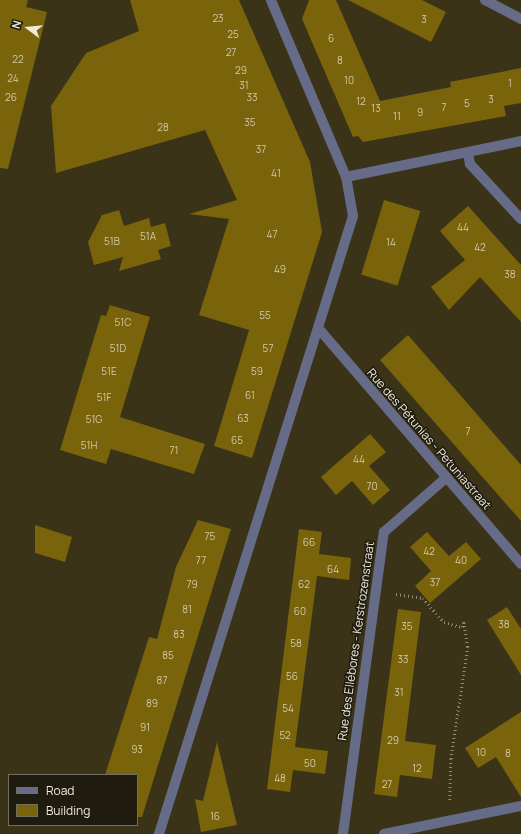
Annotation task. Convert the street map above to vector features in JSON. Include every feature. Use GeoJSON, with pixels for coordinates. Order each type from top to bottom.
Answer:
{"type":"FeatureCollection","features":[{"type":"Feature","properties":{"kind":"street"},"geometry":{"type":"LineString","coordinates":[[485,0],[521,19]]}},
{"type":"Feature","properties":{"kind":"street"},"geometry":{"type":"LineString","coordinates":[[159,834],[303,369],[319,329],[352,216],[346,177],[275,1]]}},
{"type":"Feature","properties":{"kind":"street"},"geometry":{"type":"LineString","coordinates":[[346,177],[521,141]]}},
{"type":"Feature","properties":{"kind":"street"},"geometry":{"type":"LineString","coordinates":[[468,152],[470,164],[521,219]]}},
{"type":"Feature","properties":{"kind":"street","name":"Rue des Pétunias - Petuniastraat"},"geometry":{"type":"LineString","coordinates":[[319,329],[521,564]]}},
{"type":"Feature","properties":{"kind":"street","name":"Rue des Ellébores - Kerstrozenstraat"},"geometry":{"type":"LineString","coordinates":[[343,834],[384,532],[446,478]]}},
{"type":"Feature","properties":{"kind":"street"},"geometry":{"type":"LineString","coordinates":[[384,834],[521,806]]}},
{"type":"Feature","properties":{"kind":"path"},"geometry":{"type":"LineString","coordinates":[[389,593],[423,598],[444,622],[462,627],[464,622],[468,647],[451,759],[450,807]]}},
{"type":"Feature","properties":{"kind":"building"},"geometry":{"type":"Polygon","coordinates":[[[0,0],[28,0],[26,7],[47,12],[8,169],[0,168],[0,0]]]}},
{"type":"Feature","properties":{"kind":"building"},"geometry":{"type":"Polygon","coordinates":[[[130,0],[239,0],[310,162],[322,232],[252,458],[214,446],[249,330],[199,315],[229,219],[189,214],[237,200],[205,130],[56,173],[51,106],[86,53],[139,31],[130,0]]]}},
{"type":"Feature","properties":{"kind":"building"},"geometry":{"type":"Polygon","coordinates":[[[309,0],[336,0],[380,101],[451,87],[450,82],[521,68],[521,103],[504,106],[506,116],[363,142],[358,136],[353,137],[302,19],[309,0]]]}},
{"type":"Feature","properties":{"kind":"building"},"geometry":{"type":"Polygon","coordinates":[[[348,0],[422,0],[446,12],[431,42],[348,0]]]}},
{"type":"Feature","properties":{"kind":"building"},"geometry":{"type":"Polygon","coordinates":[[[384,200],[420,211],[398,286],[361,275],[384,200]]]}},
{"type":"Feature","properties":{"kind":"building"},"geometry":{"type":"Polygon","coordinates":[[[468,206],[521,265],[521,322],[480,277],[449,310],[431,287],[465,260],[440,231],[468,206]]]}},
{"type":"Feature","properties":{"kind":"building"},"geometry":{"type":"Polygon","coordinates":[[[119,210],[124,226],[149,218],[151,227],[165,223],[171,246],[158,250],[161,259],[119,271],[123,257],[94,265],[88,242],[102,215],[119,210]]]}},
{"type":"Feature","properties":{"kind":"building"},"geometry":{"type":"Polygon","coordinates":[[[110,305],[150,317],[120,417],[205,444],[194,474],[111,449],[106,464],[60,450],[101,315],[106,316],[110,305]]]}},
{"type":"Feature","properties":{"kind":"building"},"geometry":{"type":"Polygon","coordinates":[[[408,335],[521,465],[521,521],[380,360],[408,335]]]}},
{"type":"Feature","properties":{"kind":"building"},"geometry":{"type":"Polygon","coordinates":[[[370,434],[386,452],[369,466],[390,490],[373,505],[352,481],[336,495],[321,477],[370,434]]]}},
{"type":"Feature","properties":{"kind":"building"},"geometry":{"type":"Polygon","coordinates":[[[198,520],[231,529],[142,817],[138,817],[138,774],[105,774],[149,637],[157,639],[176,567],[198,520]]]}},
{"type":"Feature","properties":{"kind":"building"},"geometry":{"type":"Polygon","coordinates":[[[35,525],[72,537],[65,562],[35,553],[35,525]]]}},
{"type":"Feature","properties":{"kind":"building"},"geometry":{"type":"Polygon","coordinates":[[[299,529],[322,532],[319,554],[351,558],[349,580],[317,576],[295,747],[328,751],[325,774],[293,770],[290,792],[267,789],[299,529]]]}},
{"type":"Feature","properties":{"kind":"building"},"geometry":{"type":"Polygon","coordinates":[[[427,532],[449,556],[466,542],[481,559],[430,603],[415,586],[431,571],[410,547],[427,532]]]}},
{"type":"Feature","properties":{"kind":"building"},"geometry":{"type":"Polygon","coordinates":[[[507,607],[521,629],[521,675],[487,620],[507,607]]]}},
{"type":"Feature","properties":{"kind":"building"},"geometry":{"type":"Polygon","coordinates":[[[398,609],[421,612],[405,741],[436,745],[432,779],[400,775],[397,797],[374,794],[398,609]]]}},
{"type":"Feature","properties":{"kind":"building"},"geometry":{"type":"Polygon","coordinates":[[[521,712],[521,797],[496,757],[478,768],[465,748],[521,712]]]}},
{"type":"Feature","properties":{"kind":"building"},"geometry":{"type":"Polygon","coordinates":[[[217,742],[237,825],[201,832],[195,799],[203,801],[217,742]]]}}]}
